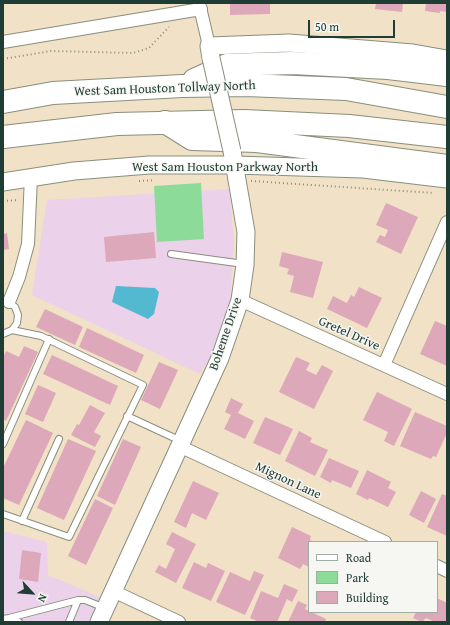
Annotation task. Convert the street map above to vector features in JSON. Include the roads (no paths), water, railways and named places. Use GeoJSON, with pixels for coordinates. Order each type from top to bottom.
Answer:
{"type":"FeatureCollection","features":[{"type":"Feature","properties":{"kind":"highway"},"geometry":{"type":"LineString","coordinates":[[182,86],[227,65],[299,64],[388,68],[447,75]]}},
{"type":"Feature","properties":{"kind":"highway","name":"West Sam Houston Tollway North"},"geometry":{"type":"LineString","coordinates":[[3,102],[53,93],[182,86],[246,85],[346,89],[447,106]]}},
{"type":"Feature","properties":{"kind":"highway"},"geometry":{"type":"LineString","coordinates":[[3,137],[82,127],[165,122],[244,121],[308,123],[392,130],[447,137]]}},
{"type":"Feature","properties":{"kind":"highway"},"geometry":{"type":"LineString","coordinates":[[165,122],[192,139],[257,141],[447,166]]}},
{"type":"Feature","properties":{"kind":"main road"},"geometry":{"type":"LineString","coordinates":[[210,52],[289,43],[413,53],[447,59]]}},
{"type":"Feature","properties":{"kind":"main road","name":"Boheme Drive"},"geometry":{"type":"LineString","coordinates":[[102,615],[220,358],[240,300],[245,265],[246,232],[235,165],[210,52]]}},
{"type":"Feature","properties":{"kind":"main road","name":"West Sam Houston Parkway North"},"geometry":{"type":"LineString","coordinates":[[3,182],[74,171],[149,165],[235,165],[363,169],[444,186]]}},
{"type":"Feature","properties":{"kind":"street"},"geometry":{"type":"LineString","coordinates":[[3,42],[200,6]]}},
{"type":"Feature","properties":{"kind":"street","name":"Boheme Drive"},"geometry":{"type":"LineString","coordinates":[[200,6],[210,52]]}},
{"type":"Feature","properties":{"kind":"street"},"geometry":{"type":"LineString","coordinates":[[6,301],[19,277],[28,244],[31,177]]}},
{"type":"Feature","properties":{"kind":"street"},"geometry":{"type":"LineString","coordinates":[[384,365],[447,222]]}},
{"type":"Feature","properties":{"kind":"street","name":"Gretel Drive"},"geometry":{"type":"LineString","coordinates":[[240,300],[447,394]]}},
{"type":"Feature","properties":{"kind":"street","name":"Mignon Lane"},"geometry":{"type":"LineString","coordinates":[[180,443],[383,541]]}},
{"type":"Feature","properties":{"kind":"street"},"geometry":{"type":"LineString","coordinates":[[438,566],[447,571]]}},
{"type":"Feature","properties":{"kind":"street"},"geometry":{"type":"LineString","coordinates":[[113,591],[180,622]]}},
{"type":"Feature","properties":{"kind":"lane"},"geometry":{"type":"LineString","coordinates":[[172,254],[245,265]]}},
{"type":"Feature","properties":{"kind":"lane"},"geometry":{"type":"LineString","coordinates":[[3,334],[12,330],[17,323],[18,315],[15,307],[6,301]]}},
{"type":"Feature","properties":{"kind":"lane"},"geometry":{"type":"LineString","coordinates":[[3,514],[69,537],[142,385],[42,336],[12,330]]}},
{"type":"Feature","properties":{"kind":"lane"},"geometry":{"type":"LineString","coordinates":[[3,444],[49,339]]}},
{"type":"Feature","properties":{"kind":"lane"},"geometry":{"type":"LineString","coordinates":[[127,416],[180,443]]}},
{"type":"Feature","properties":{"kind":"lane"},"geometry":{"type":"LineString","coordinates":[[22,521],[59,439]]}},
{"type":"Feature","properties":{"kind":"lane"},"geometry":{"type":"LineString","coordinates":[[69,622],[78,600]]}},
{"type":"Feature","properties":{"kind":"lane"},"geometry":{"type":"LineString","coordinates":[[6,618],[78,600],[85,600],[102,615]]}},
{"type":"Feature","properties":{"kind":"lane"},"geometry":{"type":"LineString","coordinates":[[6,618],[19,622]]}},
{"type":"Feature","properties":{"kind":"water"},"geometry":{"type":"Polygon","coordinates":[[[116,286],[155,288],[159,292],[154,314],[148,319],[112,302],[116,286]]]}}]}
